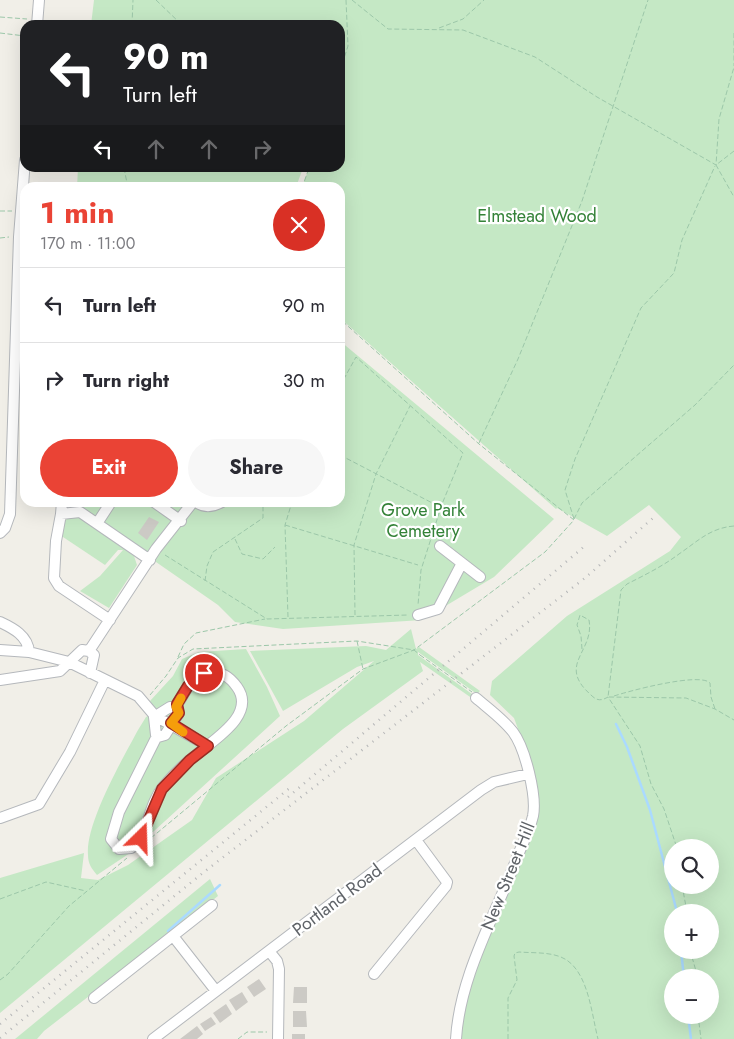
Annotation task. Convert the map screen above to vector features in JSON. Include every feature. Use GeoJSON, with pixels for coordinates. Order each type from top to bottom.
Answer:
{"type":"FeatureCollection","features":[{"type":"Feature","properties":{"kind":"street"},"geometry":{"type":"LineString","coordinates":[[37,20],[39,0]]}},
{"type":"Feature","properties":{"kind":"street"},"geometry":{"type":"LineString","coordinates":[[0,534],[5,528],[10,514],[20,210]]}},
{"type":"Feature","properties":{"kind":"street"},"geometry":{"type":"LineString","coordinates":[[62,507],[54,578],[59,586],[110,620]]}},
{"type":"Feature","properties":{"kind":"street"},"geometry":{"type":"LineString","coordinates":[[61,514],[79,507],[150,560]]}},
{"type":"Feature","properties":{"kind":"street"},"geometry":{"type":"LineString","coordinates":[[98,522],[108,507]]}},
{"type":"Feature","properties":{"kind":"street"},"geometry":{"type":"LineString","coordinates":[[161,507],[181,521]]}},
{"type":"Feature","properties":{"kind":"street"},"geometry":{"type":"LineString","coordinates":[[89,652],[156,549],[181,521],[191,507]]}},
{"type":"Feature","properties":{"kind":"street"},"geometry":{"type":"LineString","coordinates":[[440,546],[480,576]]}},
{"type":"Feature","properties":{"kind":"street"},"geometry":{"type":"LineString","coordinates":[[418,615],[438,609],[462,563]]}},
{"type":"Feature","properties":{"kind":"street"},"geometry":{"type":"LineString","coordinates":[[0,622],[18,632],[26,640],[29,652]]}},
{"type":"Feature","properties":{"kind":"street"},"geometry":{"type":"LineString","coordinates":[[0,650],[29,652],[69,662],[146,704],[155,716],[171,723],[208,746]]}},
{"type":"Feature","properties":{"kind":"street"},"geometry":{"type":"LineString","coordinates":[[0,680],[60,670],[78,652],[89,652]]}},
{"type":"Feature","properties":{"kind":"street"},"geometry":{"type":"LineString","coordinates":[[89,652],[94,658],[90,673]]}},
{"type":"Feature","properties":{"kind":"street"},"geometry":{"type":"LineString","coordinates":[[204,673],[224,674],[237,687],[242,702],[239,713],[222,736],[190,760],[162,789],[138,842],[131,848],[119,849],[111,839],[116,819],[157,736],[154,722],[155,716],[164,709],[176,707],[191,682],[204,673]]}},
{"type":"Feature","properties":{"kind":"street"},"geometry":{"type":"LineString","coordinates":[[0,818],[39,804],[70,752],[105,680]]}},
{"type":"Feature","properties":{"kind":"street","name":"New Street Hill"},"geometry":{"type":"LineString","coordinates":[[456,1039],[457,1024],[467,982],[532,817],[534,804],[524,755],[514,733],[474,695]]}},
{"type":"Feature","properties":{"kind":"street"},"geometry":{"type":"LineString","coordinates":[[157,736],[165,735],[179,713],[176,707]]}},
{"type":"Feature","properties":{"kind":"street","name":"Portland Road"},"geometry":{"type":"LineString","coordinates":[[153,1039],[494,782],[528,774]]}},
{"type":"Feature","properties":{"kind":"street"},"geometry":{"type":"LineString","coordinates":[[374,974],[446,886],[447,882],[416,840]]}},
{"type":"Feature","properties":{"kind":"street"},"geometry":{"type":"LineString","coordinates":[[94,998],[212,905]]}},
{"type":"Feature","properties":{"kind":"street"},"geometry":{"type":"LineString","coordinates":[[173,936],[216,991]]}},
{"type":"Feature","properties":{"kind":"street"},"geometry":{"type":"LineString","coordinates":[[270,951],[277,960],[279,969],[278,1035]]}},
{"type":"Feature","properties":{"kind":"path"},"geometry":{"type":"LineString","coordinates":[[132,20],[133,0]]}},
{"type":"Feature","properties":{"kind":"path"},"geometry":{"type":"LineString","coordinates":[[156,0],[177,20]]}},
{"type":"Feature","properties":{"kind":"path"},"geometry":{"type":"LineString","coordinates":[[345,55],[348,46],[346,0]]}},
{"type":"Feature","properties":{"kind":"path"},"geometry":{"type":"LineString","coordinates":[[352,0],[388,29],[463,30],[535,57],[597,97],[614,104],[716,165],[734,197]]}},
{"type":"Feature","properties":{"kind":"path"},"geometry":{"type":"LineString","coordinates":[[436,29],[463,19],[484,0]]}},
{"type":"Feature","properties":{"kind":"path"},"geometry":{"type":"LineString","coordinates":[[479,444],[518,359],[582,201],[648,0]]}},
{"type":"Feature","properties":{"kind":"path"},"geometry":{"type":"LineString","coordinates":[[0,17],[22,20]]}},
{"type":"Feature","properties":{"kind":"path"},"geometry":{"type":"LineString","coordinates":[[0,33],[20,35]]}},
{"type":"Feature","properties":{"kind":"path"},"geometry":{"type":"LineString","coordinates":[[574,520],[565,490],[575,459],[641,308],[674,273],[682,240],[716,165],[719,119],[734,66],[734,33]]}},
{"type":"Feature","properties":{"kind":"path"},"geometry":{"type":"LineString","coordinates":[[716,165],[734,151]]}},
{"type":"Feature","properties":{"kind":"path"},"geometry":{"type":"LineString","coordinates":[[0,211],[20,210]]}},
{"type":"Feature","properties":{"kind":"path"},"geometry":{"type":"LineString","coordinates":[[345,323],[479,444],[574,520]]}},
{"type":"Feature","properties":{"kind":"path"},"geometry":{"type":"LineString","coordinates":[[146,704],[178,658],[184,644],[196,632],[267,618],[418,615],[421,570],[441,508],[464,453],[356,357],[345,377]]}},
{"type":"Feature","properties":{"kind":"path"},"geometry":{"type":"LineString","coordinates":[[148,841],[286,726],[363,669],[414,650],[545,552],[574,520],[582,503],[695,405],[734,365]]}},
{"type":"Feature","properties":{"kind":"path"},"geometry":{"type":"LineString","coordinates":[[355,616],[354,545],[376,474],[410,406]]}},
{"type":"Feature","properties":{"kind":"path"},"geometry":{"type":"LineString","coordinates":[[345,458],[441,508]]}},
{"type":"Feature","properties":{"kind":"path"},"geometry":{"type":"LineString","coordinates":[[205,581],[207,566],[213,552],[235,539],[263,518],[263,507]]}},
{"type":"Feature","properties":{"kind":"path"},"geometry":{"type":"LineString","coordinates":[[288,618],[285,525],[290,507]]}},
{"type":"Feature","properties":{"kind":"path"},"geometry":{"type":"LineString","coordinates":[[285,525],[418,565]]}},
{"type":"Feature","properties":{"kind":"path"},"geometry":{"type":"LineString","coordinates":[[674,839],[664,809],[651,784],[640,746],[608,697],[621,590],[627,584],[680,554],[706,534],[720,528],[734,526]]}},
{"type":"Feature","properties":{"kind":"path"},"geometry":{"type":"LineString","coordinates":[[235,539],[242,554],[250,557],[263,559],[274,547]]}},
{"type":"Feature","properties":{"kind":"path"},"geometry":{"type":"LineString","coordinates":[[156,549],[267,618]]}},
{"type":"Feature","properties":{"kind":"path"},"geometry":{"type":"LineString","coordinates":[[582,649],[581,636],[576,625],[580,615],[589,620],[591,629],[587,643],[582,649],[576,664],[579,682],[596,700],[674,682],[704,679],[710,683],[711,697],[715,709]]}},
{"type":"Feature","properties":{"kind":"path"},"geometry":{"type":"LineString","coordinates":[[357,641],[363,669]]}},
{"type":"Feature","properties":{"kind":"path"},"geometry":{"type":"LineString","coordinates":[[178,658],[193,649],[357,641],[414,650],[474,695]]}},
{"type":"Feature","properties":{"kind":"path"},"geometry":{"type":"LineString","coordinates":[[612,696],[658,699],[686,698],[715,709],[734,720]]}},
{"type":"Feature","properties":{"kind":"path"},"geometry":{"type":"LineString","coordinates":[[0,980],[8,974],[69,906],[133,854]]}},
{"type":"Feature","properties":{"kind":"path"},"geometry":{"type":"LineString","coordinates":[[0,899],[46,882],[87,892]]}},
{"type":"Feature","properties":{"kind":"path"},"geometry":{"type":"LineString","coordinates":[[508,1039],[508,998],[517,984],[514,956],[519,952],[557,956],[572,963],[581,975],[598,1039]]}},
{"type":"Feature","properties":{"kind":"path"},"geometry":{"type":"LineString","coordinates":[[699,1024],[701,1039]]}},
{"type":"Feature","properties":{"kind":"path"},"geometry":{"type":"LineString","coordinates":[[238,1039],[247,1032],[278,1035]]}},
{"type":"Feature","properties":{"kind":"green space","name":"Elmstead Wood"},"geometry":{"type":"Polygon","coordinates":[[[94,0],[734,0],[734,1039],[458,1039],[468,988],[536,811],[521,737],[514,718],[490,695],[492,681],[567,616],[670,551],[681,537],[649,505],[607,536],[556,509],[345,322],[345,182],[304,182],[308,172],[345,172],[345,20],[92,20],[94,0]]]}},
{"type":"Feature","properties":{"kind":"green space"},"geometry":{"type":"Polygon","coordinates":[[[78,172],[302,172],[298,182],[77,182],[78,172]]]}},
{"type":"Feature","properties":{"kind":"green space","name":"Grove Park Cemetery"},"geometry":{"type":"Polygon","coordinates":[[[345,345],[554,519],[494,577],[422,620],[283,629],[235,622],[218,605],[143,553],[127,551],[134,556],[137,565],[109,608],[80,591],[100,576],[123,550],[118,550],[105,565],[60,535],[62,521],[86,512],[83,507],[345,507],[345,345]]]}},
{"type":"Feature","properties":{"kind":"green space"},"geometry":{"type":"Polygon","coordinates":[[[411,629],[416,649],[419,647],[480,691],[477,694],[418,652],[418,655],[476,697],[473,699],[420,662],[423,671],[343,729],[0,1013],[0,878],[84,853],[81,878],[98,880],[128,865],[192,820],[216,778],[304,721],[374,661],[357,667],[283,711],[250,651],[366,646],[386,650],[411,629]]]}},
{"type":"Feature","properties":{"kind":"green space"},"geometry":{"type":"Polygon","coordinates":[[[246,649],[267,687],[280,716],[130,853],[97,875],[88,858],[92,826],[106,791],[138,730],[146,717],[155,712],[150,701],[173,676],[182,659],[199,652],[246,649]]]}},
{"type":"Feature","properties":{"kind":"green space"},"geometry":{"type":"Polygon","coordinates":[[[210,879],[218,896],[44,1031],[37,1039],[15,1039],[210,879]]]}},
{"type":"Feature","properties":{"kind":"building"},"geometry":{"type":"Polygon","coordinates":[[[149,517],[159,522],[147,540],[138,533],[149,517]]]}},
{"type":"Feature","properties":{"kind":"building"},"geometry":{"type":"Polygon","coordinates":[[[259,979],[266,989],[254,997],[247,987],[259,979]]]}},
{"type":"Feature","properties":{"kind":"building"},"geometry":{"type":"Polygon","coordinates":[[[294,987],[307,987],[307,1003],[293,1003],[294,987]]]}},
{"type":"Feature","properties":{"kind":"building"},"geometry":{"type":"Polygon","coordinates":[[[242,992],[248,1002],[236,1011],[229,1000],[242,992]]]}},
{"type":"Feature","properties":{"kind":"building"},"geometry":{"type":"Polygon","coordinates":[[[226,1004],[232,1014],[220,1023],[213,1013],[226,1004]]]}},
{"type":"Feature","properties":{"kind":"building"},"geometry":{"type":"Polygon","coordinates":[[[293,1011],[306,1011],[307,1027],[293,1027],[293,1011]]]}},
{"type":"Feature","properties":{"kind":"building"},"geometry":{"type":"Polygon","coordinates":[[[211,1017],[216,1024],[205,1031],[200,1024],[211,1017]]]}},
{"type":"Feature","properties":{"kind":"building"},"geometry":{"type":"Polygon","coordinates":[[[197,1026],[203,1034],[197,1039],[180,1039],[197,1026]]]}},
{"type":"Feature","properties":{"kind":"building"},"geometry":{"type":"Polygon","coordinates":[[[292,1034],[305,1034],[305,1039],[292,1039],[292,1034]]]}},
{"type":"Feature","properties":{"kind":"waterway"},"geometry":{"type":"LineString","coordinates":[[616,724],[627,747],[650,810],[675,904]]}},
{"type":"Feature","properties":{"kind":"waterway"},"geometry":{"type":"LineString","coordinates":[[168,931],[220,885]]}},
{"type":"Feature","properties":{"kind":"waterway"},"geometry":{"type":"LineString","coordinates":[[682,959],[683,969]]}},
{"type":"Feature","properties":{"kind":"waterway"},"geometry":{"type":"LineString","coordinates":[[689,1024],[691,1039]]}},
{"type":"Feature","properties":{"kind":"railway"},"geometry":{"type":"LineString","coordinates":[[0,1038],[204,872],[585,578],[653,518]]}},
{"type":"Feature","properties":{"kind":"railway"},"geometry":{"type":"LineString","coordinates":[[288,797],[586,545]]}},
{"type":"Feature","properties":{"kind":"railway"},"geometry":{"type":"LineString","coordinates":[[0,1024],[291,787]]}},
{"type":"Feature","properties":{"kind":"slow traffic"},"geometry":{"type":"LineString","coordinates":[[181,698],[176,707],[179,713],[171,723],[183,732]]}},
{"type":"Feature","properties":{"kind":"route"},"geometry":{"type":"LineString","coordinates":[[141,838],[162,789],[190,760],[208,746],[171,723],[179,713],[176,707],[188,686],[204,673]]}}]}
